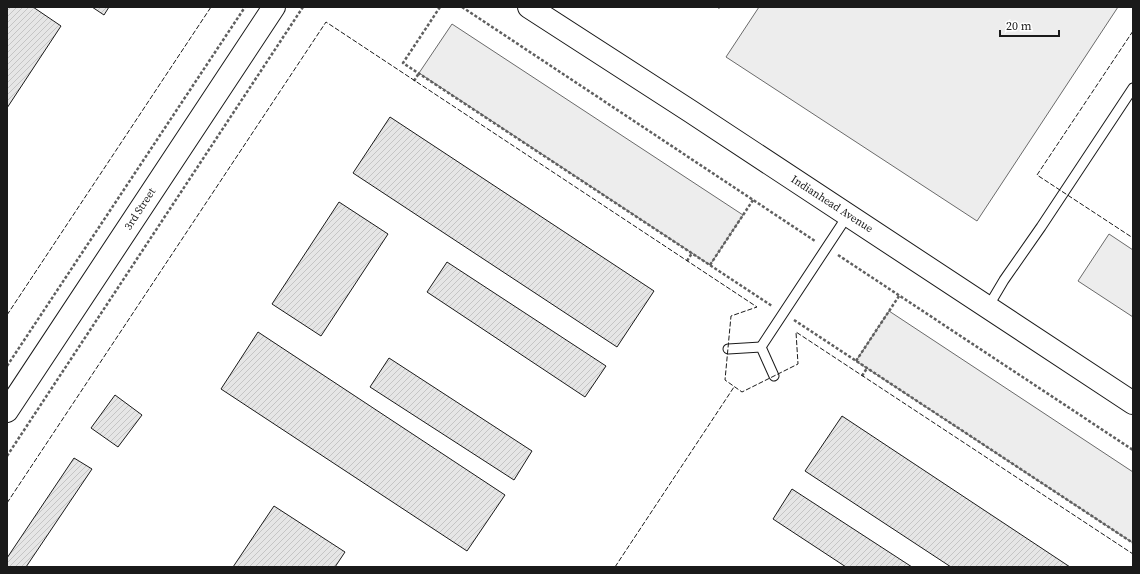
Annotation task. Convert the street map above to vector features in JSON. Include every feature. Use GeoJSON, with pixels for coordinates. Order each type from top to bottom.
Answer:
{"type":"FeatureCollection","features":[{"type":"Feature","properties":{"kind":"main road","name":"3rd Street"},"geometry":{"type":"LineString","coordinates":[[7,411],[274,7]]}},
{"type":"Feature","properties":{"kind":"main road","name":"Indianhead Avenue"},"geometry":{"type":"LineString","coordinates":[[529,7],[1133,403]]}},
{"type":"Feature","properties":{"kind":"lane"},"geometry":{"type":"LineString","coordinates":[[988,308],[1004,280],[1133,88]]}},
{"type":"Feature","properties":{"kind":"lane"},"geometry":{"type":"LineString","coordinates":[[761,347],[848,215]]}},
{"type":"Feature","properties":{"kind":"lane"},"geometry":{"type":"LineString","coordinates":[[728,348],[761,347]]}},
{"type":"Feature","properties":{"kind":"lane"},"geometry":{"type":"LineString","coordinates":[[761,347],[774,376]]}},
{"type":"Feature","properties":{"kind":"path"},"geometry":{"type":"LineString","coordinates":[[7,366],[245,7]]}},
{"type":"Feature","properties":{"kind":"path"},"geometry":{"type":"LineString","coordinates":[[7,456],[303,7]]}},
{"type":"Feature","properties":{"kind":"path"},"geometry":{"type":"LineString","coordinates":[[440,7],[403,63],[1133,543]]}},
{"type":"Feature","properties":{"kind":"path"},"geometry":{"type":"LineString","coordinates":[[462,7],[1133,450]]}},
{"type":"Feature","properties":{"kind":"path"},"geometry":{"type":"LineString","coordinates":[[414,81],[419,73]]}},
{"type":"Feature","properties":{"kind":"path"},"geometry":{"type":"LineString","coordinates":[[710,265],[753,200]]}},
{"type":"Feature","properties":{"kind":"path"},"geometry":{"type":"LineString","coordinates":[[687,261],[692,253]]}},
{"type":"Feature","properties":{"kind":"path"},"geometry":{"type":"LineString","coordinates":[[856,361],[899,296]]}},
{"type":"Feature","properties":{"kind":"path"},"geometry":{"type":"LineString","coordinates":[[862,376],[867,368]]}},
{"type":"Feature","properties":{"kind":"shaded area"},"geometry":{"type":"Polygon","coordinates":[[[759,7],[1118,7],[977,221],[726,57],[759,7]]]}},
{"type":"Feature","properties":{"kind":"shaded area"},"geometry":{"type":"Polygon","coordinates":[[[452,24],[743,215],[710,265],[419,73],[452,24]]]}},
{"type":"Feature","properties":{"kind":"shaded area"},"geometry":{"type":"Polygon","coordinates":[[[1109,234],[1133,250],[1133,317],[1078,281],[1109,234]]]}},
{"type":"Feature","properties":{"kind":"shaded area"},"geometry":{"type":"Polygon","coordinates":[[[889,311],[1133,472],[1133,543],[856,361],[889,311]]]}},
{"type":"Feature","properties":{"kind":"building"},"geometry":{"type":"Polygon","coordinates":[[[7,7],[33,7],[61,26],[7,108],[7,7]]]}},
{"type":"Feature","properties":{"kind":"building"},"geometry":{"type":"Polygon","coordinates":[[[92,7],[109,7],[104,15],[92,7]]]}},
{"type":"Feature","properties":{"kind":"building"},"geometry":{"type":"Polygon","coordinates":[[[390,117],[654,291],[617,347],[353,173],[390,117]]]}},
{"type":"Feature","properties":{"kind":"building"},"geometry":{"type":"Polygon","coordinates":[[[339,202],[388,234],[321,336],[272,304],[339,202]]]}},
{"type":"Feature","properties":{"kind":"building"},"geometry":{"type":"Polygon","coordinates":[[[447,262],[606,366],[585,397],[427,292],[447,262]]]}},
{"type":"Feature","properties":{"kind":"building"},"geometry":{"type":"Polygon","coordinates":[[[258,332],[505,495],[467,551],[221,389],[258,332]]]}},
{"type":"Feature","properties":{"kind":"building"},"geometry":{"type":"Polygon","coordinates":[[[389,358],[532,451],[514,480],[370,387],[389,358]]]}},
{"type":"Feature","properties":{"kind":"building"},"geometry":{"type":"Polygon","coordinates":[[[115,395],[142,415],[118,447],[91,428],[115,395]]]}},
{"type":"Feature","properties":{"kind":"building"},"geometry":{"type":"Polygon","coordinates":[[[842,416],[1070,567],[951,567],[805,471],[842,416]]]}},
{"type":"Feature","properties":{"kind":"building"},"geometry":{"type":"Polygon","coordinates":[[[74,458],[92,469],[26,567],[7,567],[7,558],[74,458]]]}},
{"type":"Feature","properties":{"kind":"building"},"geometry":{"type":"Polygon","coordinates":[[[792,489],[912,567],[846,567],[773,519],[792,489]]]}},
{"type":"Feature","properties":{"kind":"building"},"geometry":{"type":"Polygon","coordinates":[[[274,506],[345,552],[335,567],[233,567],[274,506]]]}},
{"type":"Feature","properties":{"kind":"fence"},"geometry":{"type":"LineString","coordinates":[[7,315],[211,7]]}},
{"type":"Feature","properties":{"kind":"fence"},"geometry":{"type":"LineString","coordinates":[[7,503],[326,22],[757,307],[731,316],[725,380],[742,392],[798,364],[796,332],[1133,554]]}},
{"type":"Feature","properties":{"kind":"fence"},"geometry":{"type":"LineString","coordinates":[[1133,31],[1037,175],[1133,238]]}},
{"type":"Feature","properties":{"kind":"fence"},"geometry":{"type":"LineString","coordinates":[[615,567],[734,387]]}}]}
